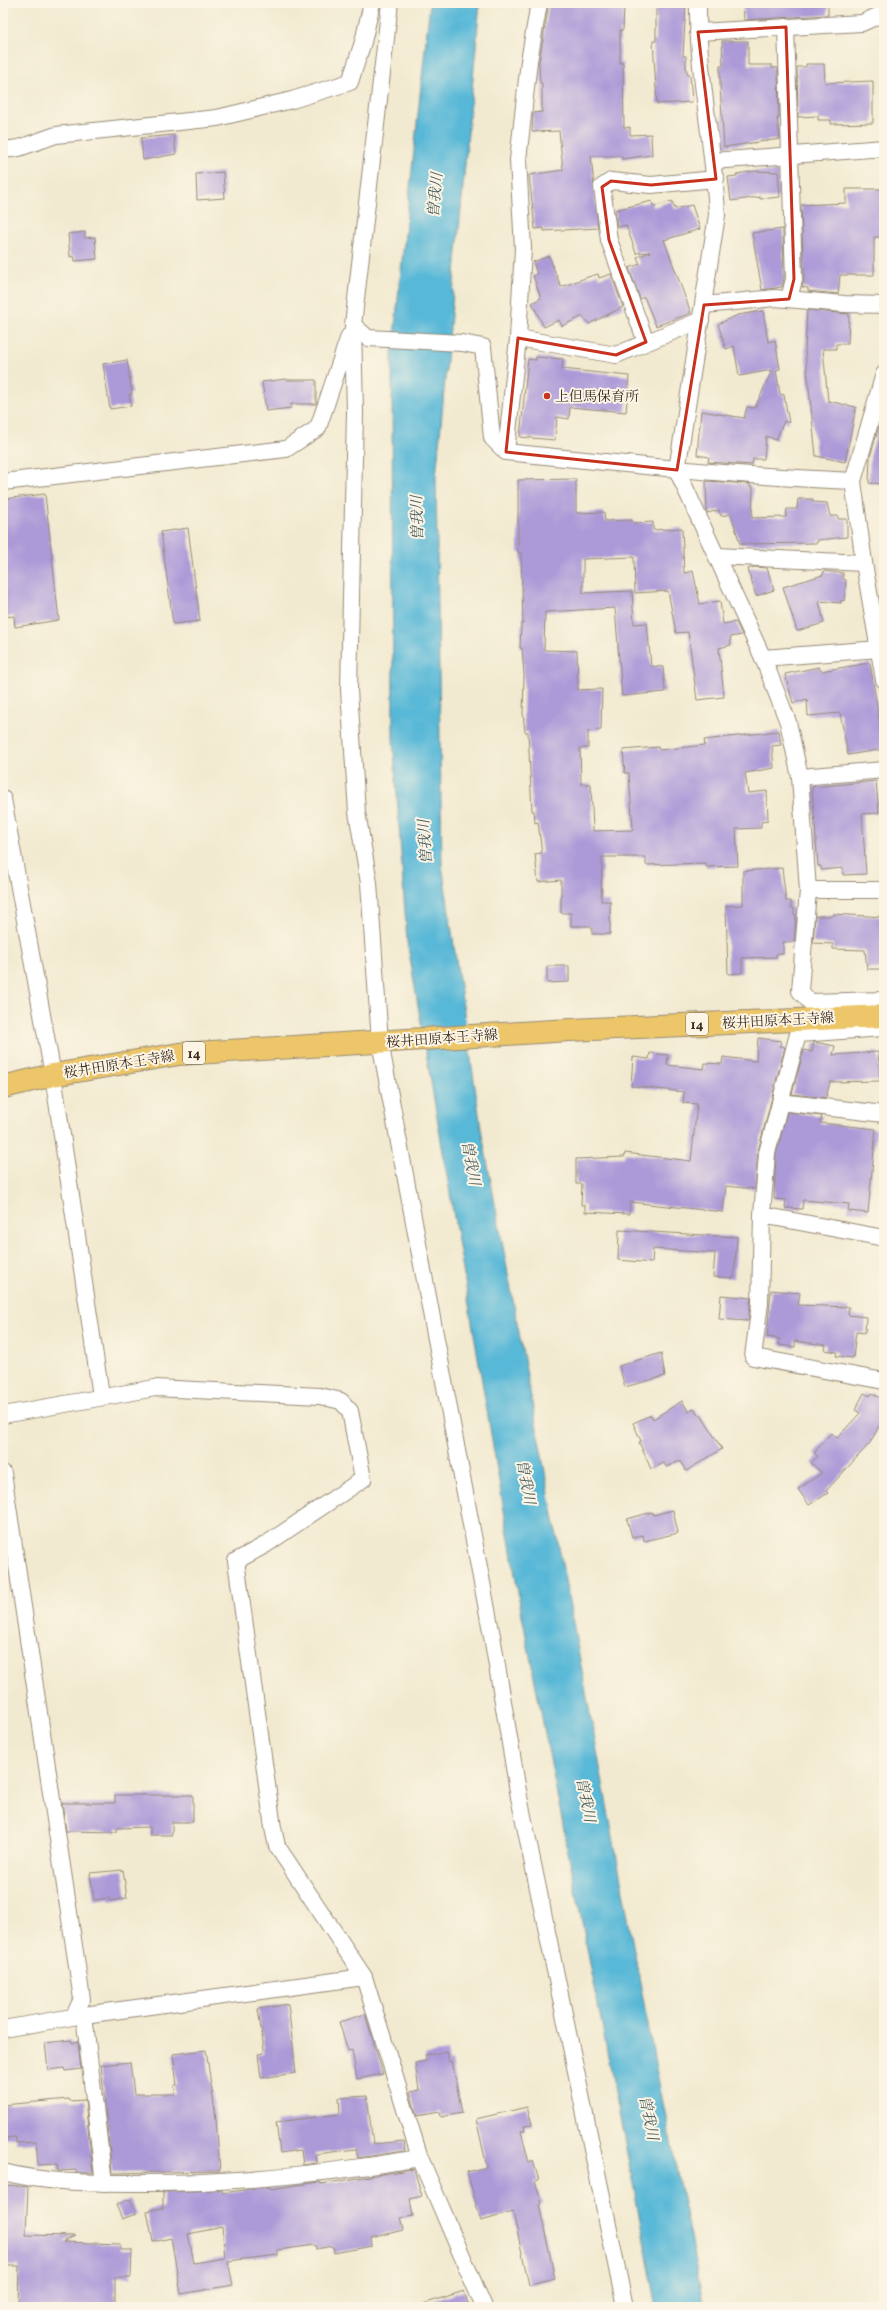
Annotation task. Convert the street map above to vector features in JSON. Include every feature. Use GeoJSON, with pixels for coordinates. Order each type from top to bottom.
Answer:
{"type":"FeatureCollection","features":[{"type":"Feature","properties":{"kind":"main road","name":"桜井田原本王寺線"},"geometry":{"type":"LineString","coordinates":[[3,1086],[53,1075],[179,1054],[509,1034],[884,1016]]}},
{"type":"Feature","properties":{"kind":"street"},"geometry":{"type":"LineString","coordinates":[[3,150],[20,148],[56,135],[216,118],[292,100],[350,82],[363,42],[372,3]]}},
{"type":"Feature","properties":{"kind":"street"},"geometry":{"type":"LineString","coordinates":[[390,3],[353,325],[355,413],[349,690],[358,812],[369,883],[384,1042],[492,1636],[519,1797],[625,2307]]}},
{"type":"Feature","properties":{"kind":"street"},"geometry":{"type":"LineString","coordinates":[[506,452],[518,338],[523,248],[518,160],[529,61],[539,3]]}},
{"type":"Feature","properties":{"kind":"street"},"geometry":{"type":"LineString","coordinates":[[698,3],[698,32],[716,179],[717,215],[676,470],[763,658],[788,722],[800,777],[808,890],[800,991],[810,1002],[884,1000]]}},
{"type":"Feature","properties":{"kind":"street"},"geometry":{"type":"LineString","coordinates":[[698,32],[862,23],[884,13]]}},
{"type":"Feature","properties":{"kind":"street"},"geometry":{"type":"LineString","coordinates":[[786,27],[794,279],[789,299]]}},
{"type":"Feature","properties":{"kind":"street"},"geometry":{"type":"LineString","coordinates":[[713,161],[884,148]]}},
{"type":"Feature","properties":{"kind":"street"},"geometry":{"type":"LineString","coordinates":[[646,342],[609,240],[602,187],[611,181],[651,185],[716,179]]}},
{"type":"Feature","properties":{"kind":"street"},"geometry":{"type":"LineString","coordinates":[[518,338],[616,355],[646,342],[702,312],[775,298],[844,304],[884,305]]}},
{"type":"Feature","properties":{"kind":"street"},"geometry":{"type":"LineString","coordinates":[[353,325],[368,338],[462,343],[483,347],[492,438],[506,452],[676,470],[765,477],[853,481]]}},
{"type":"Feature","properties":{"kind":"street"},"geometry":{"type":"LineString","coordinates":[[3,482],[286,449],[318,428],[353,325]]}},
{"type":"Feature","properties":{"kind":"street"},"geometry":{"type":"LineString","coordinates":[[884,374],[853,481],[864,563],[884,680]]}},
{"type":"Feature","properties":{"kind":"street"},"geometry":{"type":"LineString","coordinates":[[717,556],[864,563]]}},
{"type":"Feature","properties":{"kind":"street"},"geometry":{"type":"LineString","coordinates":[[763,658],[879,649]]}},
{"type":"Feature","properties":{"kind":"street"},"geometry":{"type":"LineString","coordinates":[[800,777],[884,770]]}},
{"type":"Feature","properties":{"kind":"street"},"geometry":{"type":"LineString","coordinates":[[3,799],[53,1075],[102,1396]]}},
{"type":"Feature","properties":{"kind":"street"},"geometry":{"type":"LineString","coordinates":[[808,890],[884,890]]}},
{"type":"Feature","properties":{"kind":"street"},"geometry":{"type":"LineString","coordinates":[[884,1028],[798,1034],[767,1153],[762,1215],[760,1303],[753,1356],[884,1381]]}},
{"type":"Feature","properties":{"kind":"street"},"geometry":{"type":"LineString","coordinates":[[780,1102],[884,1114]]}},
{"type":"Feature","properties":{"kind":"street"},"geometry":{"type":"LineString","coordinates":[[762,1215],[884,1238]]}},
{"type":"Feature","properties":{"kind":"street"},"geometry":{"type":"LineString","coordinates":[[3,1415],[102,1396],[155,1388],[320,1396],[341,1401],[350,1411],[363,1479],[265,1545],[236,1561],[273,1828],[277,1846],[364,1977],[420,2158],[484,2307]]}},
{"type":"Feature","properties":{"kind":"street"},"geometry":{"type":"LineString","coordinates":[[3,1473],[82,1999],[79,2015],[104,2183]]}},
{"type":"Feature","properties":{"kind":"street"},"geometry":{"type":"LineString","coordinates":[[3,2029],[79,2015],[364,1977]]}},
{"type":"Feature","properties":{"kind":"street"},"geometry":{"type":"LineString","coordinates":[[3,2172],[27,2178],[104,2183],[222,2182],[420,2158]]}},
{"type":"Feature","properties":{"kind":"highlighted area"},"geometry":{"type":"Polygon","coordinates":[[[786,27],[794,279],[789,299],[704,305],[677,470],[506,452],[518,338],[616,355],[646,342],[609,240],[602,187],[611,181],[651,185],[716,179],[698,32],[786,27]]]}},
{"type":"Feature","properties":{"kind":"water","name":"曽我川"},"geometry":{"type":"Polygon","coordinates":[[[430,3],[480,3],[436,478],[442,865],[482,1134],[656,2068],[704,2307],[657,2307],[521,1610],[407,941],[393,738],[392,354],[430,3]]]}},
{"type":"Feature","properties":{"kind":"building"},"geometry":{"type":"Polygon","coordinates":[[[549,3],[610,3],[610,5],[624,5],[623,30],[620,30],[620,63],[623,63],[624,128],[630,127],[630,135],[651,134],[652,155],[622,159],[622,156],[591,156],[598,228],[544,231],[544,228],[535,229],[529,175],[563,170],[559,131],[532,132],[533,113],[542,112],[542,83],[540,83],[539,63],[549,3]]]}},
{"type":"Feature","properties":{"kind":"building"},"geometry":{"type":"Polygon","coordinates":[[[656,3],[686,3],[683,56],[686,56],[686,68],[688,75],[690,75],[692,102],[657,104],[653,41],[656,41],[656,3]]]}},
{"type":"Feature","properties":{"kind":"building"},"geometry":{"type":"Polygon","coordinates":[[[743,3],[828,3],[828,15],[744,20],[743,3]]]}},
{"type":"Feature","properties":{"kind":"building"},"geometry":{"type":"Polygon","coordinates":[[[722,41],[748,41],[748,65],[772,65],[772,68],[778,68],[779,118],[777,118],[780,139],[724,147],[720,86],[720,66],[723,66],[722,41]]]}},
{"type":"Feature","properties":{"kind":"building"},"geometry":{"type":"Polygon","coordinates":[[[806,64],[824,64],[825,83],[873,81],[873,123],[831,124],[831,120],[818,120],[818,116],[798,117],[797,67],[806,67],[806,64]]]}},
{"type":"Feature","properties":{"kind":"building"},"geometry":{"type":"Polygon","coordinates":[[[174,135],[176,154],[143,160],[141,138],[174,135]]]}},
{"type":"Feature","properties":{"kind":"building"},"geometry":{"type":"Polygon","coordinates":[[[754,171],[778,172],[780,197],[760,199],[760,197],[731,201],[728,177],[754,171]]]}},
{"type":"Feature","properties":{"kind":"building"},"geometry":{"type":"Polygon","coordinates":[[[223,172],[225,198],[197,200],[196,174],[223,172]]]}},
{"type":"Feature","properties":{"kind":"building"},"geometry":{"type":"Polygon","coordinates":[[[846,189],[884,189],[884,237],[874,237],[874,275],[840,275],[838,294],[808,291],[808,288],[802,287],[804,279],[801,205],[846,203],[846,189]]]}},
{"type":"Feature","properties":{"kind":"building"},"geometry":{"type":"Polygon","coordinates":[[[652,201],[653,207],[672,201],[675,209],[692,205],[700,229],[664,240],[691,313],[656,326],[644,297],[640,299],[629,268],[640,264],[637,257],[650,252],[636,253],[626,225],[617,227],[615,210],[652,201]]]}},
{"type":"Feature","properties":{"kind":"building"},"geometry":{"type":"Polygon","coordinates":[[[783,229],[784,278],[782,287],[762,290],[752,233],[783,229]]]}},
{"type":"Feature","properties":{"kind":"building"},"geometry":{"type":"Polygon","coordinates":[[[85,232],[85,238],[95,237],[97,259],[75,261],[74,256],[70,257],[68,234],[85,232]]]}},
{"type":"Feature","properties":{"kind":"building"},"geometry":{"type":"Polygon","coordinates":[[[549,256],[561,287],[598,274],[599,278],[611,274],[623,307],[589,324],[583,316],[562,326],[559,320],[544,327],[532,303],[541,298],[533,276],[537,274],[533,262],[549,256]]]}},
{"type":"Feature","properties":{"kind":"building"},"geometry":{"type":"Polygon","coordinates":[[[807,310],[849,314],[848,344],[836,344],[836,349],[823,349],[828,401],[856,407],[845,462],[816,456],[805,350],[807,310]]]}},
{"type":"Feature","properties":{"kind":"building"},"geometry":{"type":"Polygon","coordinates":[[[763,311],[768,342],[775,340],[780,369],[776,370],[780,394],[784,395],[789,423],[784,421],[776,440],[766,436],[764,459],[753,459],[752,465],[708,462],[709,457],[697,455],[701,411],[744,418],[747,407],[755,408],[772,370],[739,376],[734,346],[726,349],[718,324],[738,315],[763,311]]]}},
{"type":"Feature","properties":{"kind":"building"},"geometry":{"type":"Polygon","coordinates":[[[536,357],[563,359],[562,369],[629,376],[626,412],[570,407],[569,419],[557,417],[555,440],[520,437],[528,359],[536,360],[536,357]]]}},
{"type":"Feature","properties":{"kind":"building"},"geometry":{"type":"Polygon","coordinates":[[[127,360],[132,394],[129,394],[131,406],[110,409],[103,364],[127,360]]]}},
{"type":"Feature","properties":{"kind":"building"},"geometry":{"type":"Polygon","coordinates":[[[286,379],[316,380],[316,404],[291,404],[291,408],[266,411],[262,382],[286,379]]]}},
{"type":"Feature","properties":{"kind":"building"},"geometry":{"type":"Polygon","coordinates":[[[883,413],[884,484],[869,483],[870,457],[883,413]]]}},
{"type":"Feature","properties":{"kind":"building"},"geometry":{"type":"Polygon","coordinates":[[[576,479],[576,513],[604,512],[605,521],[632,520],[633,523],[653,522],[653,530],[682,528],[684,573],[693,571],[700,604],[720,601],[723,624],[736,622],[742,635],[730,637],[731,645],[719,648],[724,697],[697,700],[688,632],[676,633],[668,591],[635,593],[634,557],[583,559],[583,593],[632,591],[634,624],[647,623],[651,666],[663,667],[665,692],[622,696],[615,608],[545,612],[544,650],[577,651],[578,690],[602,689],[601,730],[588,731],[588,748],[580,748],[581,784],[591,784],[593,831],[633,830],[629,773],[625,773],[623,750],[658,747],[659,750],[705,745],[704,740],[779,731],[781,745],[772,746],[774,768],[745,773],[748,793],[767,791],[768,821],[761,822],[761,828],[736,829],[738,866],[706,867],[706,863],[646,865],[646,857],[602,857],[601,901],[610,901],[610,934],[592,934],[592,928],[588,926],[571,926],[571,913],[561,913],[561,880],[538,882],[535,854],[542,853],[538,822],[535,823],[534,811],[532,811],[528,732],[525,732],[523,713],[524,675],[522,648],[520,648],[521,624],[523,624],[521,553],[518,553],[518,480],[576,479]]]}},
{"type":"Feature","properties":{"kind":"building"},"geometry":{"type":"Polygon","coordinates":[[[706,481],[750,484],[750,487],[753,487],[752,518],[786,517],[787,509],[797,509],[798,499],[813,499],[813,502],[827,503],[830,516],[838,516],[838,519],[847,519],[847,537],[818,540],[817,543],[740,544],[731,514],[721,516],[719,510],[707,513],[706,481]]]}},
{"type":"Feature","properties":{"kind":"building"},"geometry":{"type":"Polygon","coordinates":[[[45,494],[59,620],[15,627],[14,616],[3,617],[3,499],[45,494]]]}},
{"type":"Feature","properties":{"kind":"building"},"geometry":{"type":"Polygon","coordinates":[[[188,528],[200,621],[173,624],[161,532],[188,528]]]}},
{"type":"Feature","properties":{"kind":"building"},"geometry":{"type":"Polygon","coordinates":[[[754,567],[767,568],[774,590],[756,596],[748,569],[754,567]]]}},
{"type":"Feature","properties":{"kind":"building"},"geometry":{"type":"Polygon","coordinates":[[[824,571],[843,573],[843,579],[846,580],[844,601],[841,600],[841,603],[819,601],[824,623],[797,631],[783,587],[823,575],[824,571]]]}},
{"type":"Feature","properties":{"kind":"building"},"geometry":{"type":"Polygon","coordinates":[[[870,663],[884,749],[848,755],[840,713],[808,716],[807,699],[793,703],[785,674],[819,667],[821,671],[870,663]]]}},
{"type":"Feature","properties":{"kind":"building"},"geometry":{"type":"Polygon","coordinates":[[[876,781],[879,813],[862,814],[866,874],[843,875],[843,868],[821,870],[821,866],[818,866],[812,787],[876,781]]]}},
{"type":"Feature","properties":{"kind":"building"},"geometry":{"type":"Polygon","coordinates":[[[782,868],[786,901],[791,901],[791,908],[794,908],[794,915],[796,915],[794,942],[783,942],[783,954],[776,954],[776,957],[742,958],[742,973],[728,974],[726,906],[743,905],[743,871],[782,868]]]}},
{"type":"Feature","properties":{"kind":"building"},"geometry":{"type":"Polygon","coordinates":[[[833,914],[884,917],[884,969],[867,969],[865,950],[833,949],[833,944],[813,943],[815,916],[833,916],[833,914]]]}},
{"type":"Feature","properties":{"kind":"building"},"geometry":{"type":"Polygon","coordinates":[[[547,966],[569,966],[569,982],[547,983],[547,966]]]}},
{"type":"Feature","properties":{"kind":"building"},"geometry":{"type":"Polygon","coordinates":[[[758,1038],[781,1041],[780,1046],[785,1047],[758,1151],[755,1189],[726,1186],[723,1212],[630,1202],[629,1214],[585,1212],[585,1205],[581,1205],[582,1184],[576,1184],[576,1159],[624,1157],[625,1153],[691,1161],[697,1104],[683,1103],[684,1092],[631,1086],[633,1057],[649,1059],[650,1053],[668,1055],[667,1065],[704,1069],[705,1063],[722,1064],[723,1057],[756,1061],[758,1038]]]}},
{"type":"Feature","properties":{"kind":"building"},"geometry":{"type":"Polygon","coordinates":[[[814,1042],[835,1046],[833,1055],[878,1052],[880,1081],[830,1082],[826,1098],[792,1094],[804,1050],[812,1052],[814,1042]]]}},
{"type":"Feature","properties":{"kind":"building"},"geometry":{"type":"Polygon","coordinates":[[[787,1112],[822,1116],[820,1123],[876,1129],[868,1213],[848,1211],[849,1204],[803,1200],[802,1209],[785,1208],[786,1200],[774,1199],[776,1155],[787,1112]]]}},
{"type":"Feature","properties":{"kind":"building"},"geometry":{"type":"Polygon","coordinates":[[[619,1230],[737,1237],[734,1278],[713,1277],[715,1253],[653,1249],[652,1263],[618,1260],[619,1230]]]}},
{"type":"Feature","properties":{"kind":"building"},"geometry":{"type":"Polygon","coordinates":[[[771,1290],[800,1293],[798,1305],[849,1307],[848,1315],[866,1317],[865,1333],[856,1332],[853,1358],[836,1356],[837,1352],[825,1350],[826,1345],[795,1341],[795,1347],[779,1345],[780,1339],[767,1337],[771,1290]]]}},
{"type":"Feature","properties":{"kind":"building"},"geometry":{"type":"Polygon","coordinates":[[[721,1295],[751,1298],[748,1321],[719,1319],[721,1295]]]}},
{"type":"Feature","properties":{"kind":"building"},"geometry":{"type":"Polygon","coordinates":[[[661,1353],[665,1376],[625,1387],[619,1366],[661,1353]]]}},
{"type":"Feature","properties":{"kind":"building"},"geometry":{"type":"Polygon","coordinates":[[[864,1393],[870,1396],[872,1393],[884,1400],[884,1417],[870,1443],[826,1491],[828,1493],[809,1505],[798,1489],[822,1473],[811,1463],[818,1456],[814,1453],[831,1433],[837,1438],[860,1413],[855,1410],[864,1393]]]}},
{"type":"Feature","properties":{"kind":"building"},"geometry":{"type":"Polygon","coordinates":[[[682,1401],[689,1412],[694,1408],[699,1416],[701,1415],[722,1449],[686,1471],[680,1461],[666,1467],[664,1463],[651,1469],[639,1442],[641,1441],[633,1423],[651,1415],[653,1419],[682,1401]]]}},
{"type":"Feature","properties":{"kind":"building"},"geometry":{"type":"Polygon","coordinates":[[[673,1510],[678,1533],[644,1541],[643,1535],[632,1537],[627,1519],[652,1512],[653,1515],[673,1510]]]}},
{"type":"Feature","properties":{"kind":"building"},"geometry":{"type":"Polygon","coordinates":[[[115,1795],[193,1795],[193,1822],[172,1822],[172,1835],[150,1835],[150,1827],[117,1828],[117,1832],[66,1831],[62,1803],[115,1803],[115,1795]]]}},
{"type":"Feature","properties":{"kind":"building"},"geometry":{"type":"Polygon","coordinates":[[[123,1870],[127,1898],[110,1901],[109,1898],[94,1900],[90,1873],[123,1870]]]}},
{"type":"Feature","properties":{"kind":"building"},"geometry":{"type":"Polygon","coordinates":[[[288,2004],[296,2073],[261,2078],[258,2054],[264,2053],[264,2049],[258,2009],[288,2004]]]}},
{"type":"Feature","properties":{"kind":"building"},"geometry":{"type":"Polygon","coordinates":[[[365,2014],[383,2074],[357,2079],[352,2050],[348,2051],[339,2022],[365,2014]]]}},
{"type":"Feature","properties":{"kind":"building"},"geometry":{"type":"Polygon","coordinates":[[[71,2040],[72,2043],[78,2042],[81,2069],[65,2071],[64,2068],[48,2070],[45,2043],[71,2040]]]}},
{"type":"Feature","properties":{"kind":"building"},"geometry":{"type":"Polygon","coordinates":[[[206,2050],[216,2119],[220,2171],[112,2173],[101,2065],[130,2062],[134,2094],[175,2094],[174,2085],[177,2085],[173,2054],[206,2050]]]}},
{"type":"Feature","properties":{"kind":"building"},"geometry":{"type":"Polygon","coordinates":[[[447,2052],[449,2062],[452,2061],[462,2113],[441,2117],[440,2112],[417,2116],[410,2092],[419,2090],[415,2063],[426,2061],[425,2055],[447,2052]]]}},
{"type":"Feature","properties":{"kind":"building"},"geometry":{"type":"Polygon","coordinates":[[[367,2096],[373,2144],[404,2141],[405,2151],[358,2158],[356,2149],[316,2154],[317,2163],[303,2165],[301,2150],[280,2153],[276,2122],[340,2114],[339,2098],[367,2096]]]}},
{"type":"Feature","properties":{"kind":"building"},"geometry":{"type":"Polygon","coordinates":[[[69,2099],[70,2101],[85,2100],[93,2173],[77,2173],[77,2170],[58,2171],[57,2164],[38,2165],[36,2142],[16,2143],[16,2137],[3,2138],[3,2105],[69,2099]]]}},
{"type":"Feature","properties":{"kind":"building"},"geometry":{"type":"Polygon","coordinates":[[[527,2107],[532,2125],[524,2126],[525,2130],[521,2131],[529,2163],[533,2161],[539,2180],[535,2181],[542,2204],[539,2205],[555,2279],[529,2285],[513,2212],[481,2221],[467,2172],[487,2167],[476,2119],[527,2107]]]}},
{"type":"Feature","properties":{"kind":"building"},"geometry":{"type":"Polygon","coordinates":[[[414,2169],[422,2196],[410,2199],[413,2216],[400,2218],[403,2230],[371,2238],[372,2246],[334,2253],[333,2246],[316,2249],[315,2245],[278,2250],[278,2255],[228,2261],[233,2285],[181,2294],[171,2238],[153,2242],[147,2211],[163,2208],[163,2192],[222,2190],[222,2193],[270,2187],[270,2189],[320,2182],[321,2184],[414,2169]],[[222,2227],[188,2234],[194,2263],[225,2258],[222,2227]]]}},
{"type":"Feature","properties":{"kind":"building"},"geometry":{"type":"Polygon","coordinates":[[[8,2185],[28,2187],[26,2235],[75,2236],[63,2242],[120,2244],[120,2250],[132,2250],[131,2277],[115,2277],[115,2307],[18,2307],[19,2266],[5,2266],[5,2256],[3,2256],[3,2188],[8,2189],[8,2185]]]}},
{"type":"Feature","properties":{"kind":"building"},"geometry":{"type":"Polygon","coordinates":[[[130,2199],[136,2214],[122,2219],[116,2205],[130,2199]]]}},
{"type":"Feature","properties":{"kind":"building"},"geometry":{"type":"Polygon","coordinates":[[[464,2291],[469,2307],[423,2307],[423,2304],[464,2291]]]}},
{"type":"Feature","properties":{"kind":"place","name":"上但馬保育所"},"geometry":{"type":"Point","coordinates":[547,396]}}]}
